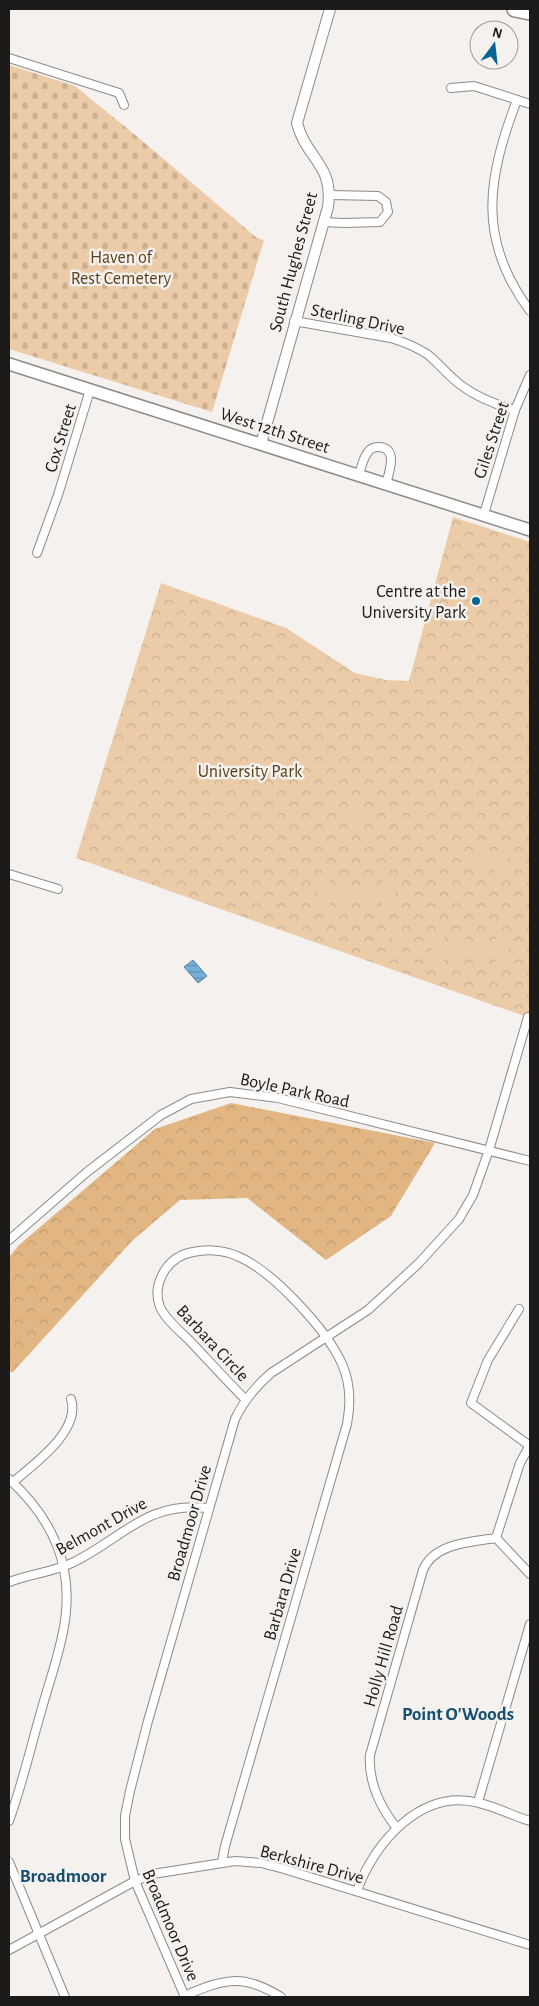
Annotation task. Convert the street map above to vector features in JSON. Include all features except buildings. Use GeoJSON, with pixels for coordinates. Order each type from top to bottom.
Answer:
{"type":"FeatureCollection","features":[{"type":"Feature","properties":{"kind":"highway"},"geometry":{"type":"LineString","coordinates":[[516,9],[530,12]]}},
{"type":"Feature","properties":{"kind":"main road","name":"West 12th Street"},"geometry":{"type":"LineString","coordinates":[[9,364],[530,530]]}},
{"type":"Feature","properties":{"kind":"street","name":"South Hughes Street"},"geometry":{"type":"LineString","coordinates":[[261,444],[330,195],[325,172],[302,137],[297,123],[330,9]]}},
{"type":"Feature","properties":{"kind":"street"},"geometry":{"type":"LineString","coordinates":[[9,58],[119,93],[124,105]]}},
{"type":"Feature","properties":{"kind":"street"},"geometry":{"type":"LineString","coordinates":[[451,88],[474,86],[530,104]]}},
{"type":"Feature","properties":{"kind":"street"},"geometry":{"type":"LineString","coordinates":[[518,100],[496,165],[492,193],[492,214],[494,234],[502,264],[513,286],[530,311]]}},
{"type":"Feature","properties":{"kind":"street"},"geometry":{"type":"LineString","coordinates":[[324,222],[343,224],[380,222],[388,212],[386,202],[378,196],[330,195]]}},
{"type":"Feature","properties":{"kind":"street","name":"Sterling Drive"},"geometry":{"type":"LineString","coordinates":[[294,322],[391,338],[403,342],[427,355],[451,378],[469,391],[515,410]]}},
{"type":"Feature","properties":{"kind":"street","name":"Giles Street"},"geometry":{"type":"LineString","coordinates":[[484,514],[515,410],[530,376]]}},
{"type":"Feature","properties":{"kind":"street","name":"Cox Street"},"geometry":{"type":"LineString","coordinates":[[37,553],[58,495],[90,390]]}},
{"type":"Feature","properties":{"kind":"street"},"geometry":{"type":"LineString","coordinates":[[359,475],[368,452],[374,447],[383,448],[390,453],[392,461],[386,484]]}},
{"type":"Feature","properties":{"kind":"street"},"geometry":{"type":"LineString","coordinates":[[9,874],[58,889]]}},
{"type":"Feature","properties":{"kind":"street","name":"Broadmoor Drive"},"geometry":{"type":"LineString","coordinates":[[185,1997],[135,1881],[124,1840],[126,1805],[208,1508],[235,1419],[245,1399],[271,1373],[368,1310],[459,1219],[472,1195],[489,1150],[528,1017]]}},
{"type":"Feature","properties":{"kind":"street","name":"Boyle Park Road"},"geometry":{"type":"LineString","coordinates":[[9,1240],[87,1172],[161,1115],[191,1099],[230,1092],[278,1098],[530,1161]]}},
{"type":"Feature","properties":{"kind":"street","name":"Barbara Circle"},"geometry":{"type":"LineString","coordinates":[[245,1399],[176,1328],[161,1308],[157,1294],[159,1282],[165,1270],[173,1261],[186,1253],[205,1250],[229,1253],[246,1260],[266,1275],[294,1301],[326,1337]]}},
{"type":"Feature","properties":{"kind":"street"},"geometry":{"type":"LineString","coordinates":[[519,1309],[488,1360],[471,1403],[530,1445],[520,1463],[496,1538],[530,1574]]}},
{"type":"Feature","properties":{"kind":"street","name":"Barbara Drive"},"geometry":{"type":"LineString","coordinates":[[222,1862],[350,1408],[350,1394],[346,1375],[326,1337]]}},
{"type":"Feature","properties":{"kind":"street"},"geometry":{"type":"LineString","coordinates":[[9,1821],[63,1633],[66,1594],[63,1565],[48,1524],[30,1500],[11,1481],[58,1440],[71,1420],[73,1408],[71,1399]]}},
{"type":"Feature","properties":{"kind":"street","name":"Belmont Drive"},"geometry":{"type":"LineString","coordinates":[[9,1582],[74,1562],[104,1545],[140,1520],[155,1513],[168,1509],[208,1508]]}},
{"type":"Feature","properties":{"kind":"street","name":"Holly Hill Road"},"geometry":{"type":"LineString","coordinates":[[396,1827],[388,1816],[374,1786],[370,1773],[370,1755],[423,1570],[430,1559],[440,1551],[496,1538]]}},
{"type":"Feature","properties":{"kind":"street"},"geometry":{"type":"LineString","coordinates":[[478,1802],[530,1624]]}},
{"type":"Feature","properties":{"kind":"street"},"geometry":{"type":"LineString","coordinates":[[357,1891],[375,1856],[396,1827],[416,1812],[434,1804],[455,1801],[478,1802],[530,1821]]}},
{"type":"Feature","properties":{"kind":"street"},"geometry":{"type":"LineString","coordinates":[[9,1862],[65,1997]]}},
{"type":"Feature","properties":{"kind":"street","name":"Berkshire Drive"},"geometry":{"type":"LineString","coordinates":[[9,1950],[135,1881],[171,1870],[222,1862],[252,1862],[272,1866],[530,1944]]}},
{"type":"Feature","properties":{"kind":"street"},"geometry":{"type":"LineString","coordinates":[[185,1997],[214,1984],[241,1980],[255,1983],[282,1997]]}},
{"type":"Feature","properties":{"kind":"green space","name":"Haven of Rest Cemetery"},"geometry":{"type":"Polygon","coordinates":[[[9,65],[75,86],[257,238],[264,240],[212,412],[9,349],[9,65]]]}},
{"type":"Feature","properties":{"kind":"green space","name":"University Park"},"geometry":{"type":"Polygon","coordinates":[[[453,517],[530,542],[530,1018],[76,858],[161,583],[286,628],[355,673],[386,680],[409,681],[453,517]]]}},
{"type":"Feature","properties":{"kind":"green space"},"geometry":{"type":"Polygon","coordinates":[[[348,800],[361,800],[360,828],[347,828],[348,800]]]}},
{"type":"Feature","properties":{"kind":"green space"},"geometry":{"type":"Polygon","coordinates":[[[473,850],[486,850],[486,878],[474,878],[473,850]]]}},
{"type":"Feature","properties":{"kind":"green space"},"geometry":{"type":"Polygon","coordinates":[[[495,850],[508,850],[508,878],[495,878],[495,850]]]}},
{"type":"Feature","properties":{"kind":"green space"},"geometry":{"type":"Polygon","coordinates":[[[317,881],[330,881],[330,909],[317,909],[317,881]]]}},
{"type":"Feature","properties":{"kind":"green space"},"geometry":{"type":"Polygon","coordinates":[[[339,881],[352,881],[352,909],[339,909],[339,881]]]}},
{"type":"Feature","properties":{"kind":"green space"},"geometry":{"type":"Polygon","coordinates":[[[361,881],[374,881],[373,908],[361,908],[361,881]]]}},
{"type":"Feature","properties":{"kind":"green space"},"geometry":{"type":"Polygon","coordinates":[[[382,881],[395,881],[395,909],[382,909],[382,881]]]}},
{"type":"Feature","properties":{"kind":"green space"},"geometry":{"type":"Polygon","coordinates":[[[381,931],[390,934],[386,947],[377,944],[381,931]]]}},
{"type":"Feature","properties":{"kind":"green space"},"geometry":{"type":"Polygon","coordinates":[[[393,935],[403,938],[398,951],[389,948],[393,935]]]}},
{"type":"Feature","properties":{"kind":"green space"},"geometry":{"type":"Polygon","coordinates":[[[431,936],[444,936],[444,963],[431,963],[431,936]]]}},
{"type":"Feature","properties":{"kind":"green space"},"geometry":{"type":"Polygon","coordinates":[[[453,936],[466,936],[465,963],[452,963],[453,936]]]}},
{"type":"Feature","properties":{"kind":"green space"},"geometry":{"type":"Polygon","coordinates":[[[474,936],[487,936],[487,963],[474,963],[474,936]]]}},
{"type":"Feature","properties":{"kind":"green space"},"geometry":{"type":"Polygon","coordinates":[[[496,936],[509,936],[509,963],[496,963],[496,936]]]}},
{"type":"Feature","properties":{"kind":"green space"},"geometry":{"type":"Polygon","coordinates":[[[231,1103],[435,1143],[391,1216],[326,1260],[247,1198],[180,1200],[132,1241],[12,1373],[9,1370],[9,1257],[19,1245],[155,1129],[231,1103]]]}},
{"type":"Feature","properties":{"kind":"water"},"geometry":{"type":"Polygon","coordinates":[[[193,960],[207,976],[198,983],[184,967],[193,960]]]}},
{"type":"Feature","properties":{"kind":"place","name":"Centre at the University Park"},"geometry":{"type":"Point","coordinates":[476,601]}},
{"type":"Feature","properties":{"kind":"district","name":"Point O'Woods"},"geometry":{"type":"Point","coordinates":[458,1713]}},
{"type":"Feature","properties":{"kind":"district","name":"Broadmoor"},"geometry":{"type":"Point","coordinates":[63,1875]}}]}
